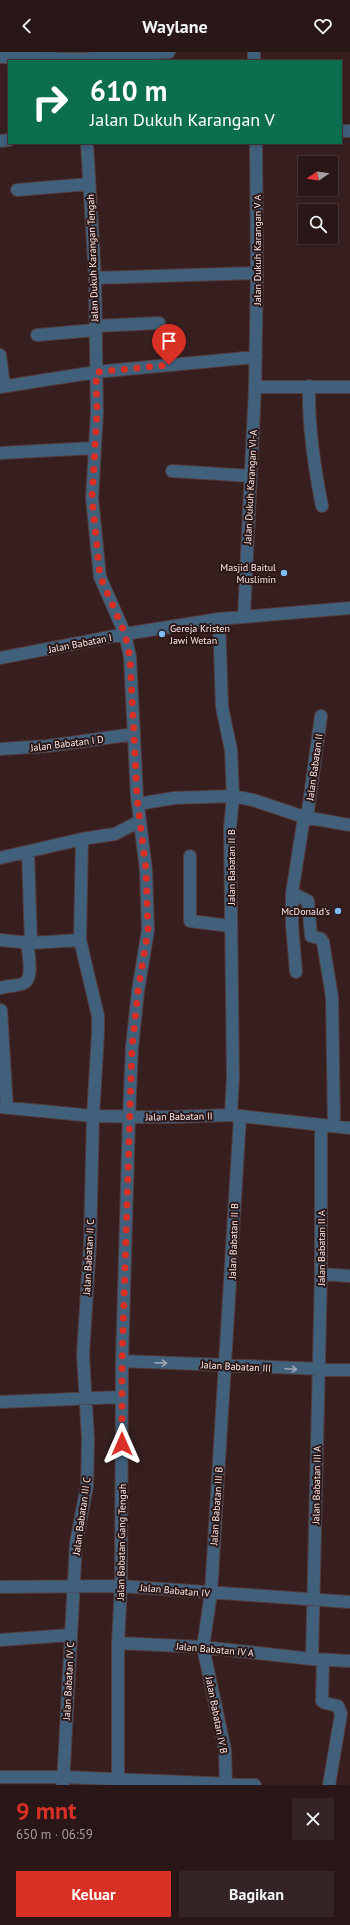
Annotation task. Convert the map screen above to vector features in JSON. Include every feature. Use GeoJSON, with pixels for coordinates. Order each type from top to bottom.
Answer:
{"type":"FeatureCollection","features":[{"type":"Feature","properties":{"kind":"street"},"geometry":{"type":"LineString","coordinates":[[0,57],[83,57],[170,52]]}},
{"type":"Feature","properties":{"kind":"street","name":"Jalan Dukuh Karangan Tengah"},"geometry":{"type":"LineString","coordinates":[[87,144],[95,278],[96,372]]}},
{"type":"Feature","properties":{"kind":"street","name":"Jalan Dukuh Karangan V A"},"geometry":{"type":"LineString","coordinates":[[256,144],[256,357]]}},
{"type":"Feature","properties":{"kind":"street"},"geometry":{"type":"LineString","coordinates":[[17,190],[89,184]]}},
{"type":"Feature","properties":{"kind":"street"},"geometry":{"type":"LineString","coordinates":[[95,278],[257,273]]}},
{"type":"Feature","properties":{"kind":"street"},"geometry":{"type":"LineString","coordinates":[[37,335],[95,328],[159,323]]}},
{"type":"Feature","properties":{"kind":"street"},"geometry":{"type":"LineString","coordinates":[[0,355],[2,386],[96,372],[256,357]]}},
{"type":"Feature","properties":{"kind":"street","name":"Jalan Dukuh Karangan VI-A"},"geometry":{"type":"LineString","coordinates":[[244,616],[256,357]]}},
{"type":"Feature","properties":{"kind":"street","name":"Jalan Babatan Gang Tengah"},"geometry":{"type":"LineString","coordinates":[[96,372],[97,413],[92,498],[100,576],[125,634],[130,658],[138,804],[142,827],[148,930],[138,991],[133,1040],[129,1117],[122,1362],[121,1586],[118,1643],[118,1782]]}},
{"type":"Feature","properties":{"kind":"street"},"geometry":{"type":"LineString","coordinates":[[309,386],[312,451],[322,506]]}},
{"type":"Feature","properties":{"kind":"street"},"geometry":{"type":"LineString","coordinates":[[255,387],[350,387]]}},
{"type":"Feature","properties":{"kind":"street"},"geometry":{"type":"LineString","coordinates":[[0,453],[94,448]]}},
{"type":"Feature","properties":{"kind":"street"},"geometry":{"type":"LineString","coordinates":[[172,471],[250,476]]}},
{"type":"Feature","properties":{"kind":"street","name":"Jalan Babatan I"},"geometry":{"type":"LineString","coordinates":[[0,658],[125,634],[218,619],[350,608]]}},
{"type":"Feature","properties":{"kind":"street","name":"Jalan Babatan II B"},"geometry":{"type":"LineString","coordinates":[[218,619],[222,707],[231,750],[233,802],[230,828],[230,926],[233,1076],[236,1116],[225,1366]]}},
{"type":"Feature","properties":{"kind":"street","name":"Jalan Babatan II"},"geometry":{"type":"LineString","coordinates":[[296,972],[292,925],[292,893],[321,716]]}},
{"type":"Feature","properties":{"kind":"street","name":"Jalan Babatan I D"},"geometry":{"type":"LineString","coordinates":[[0,749],[48,746],[134,734]]}},
{"type":"Feature","properties":{"kind":"street"},"geometry":{"type":"LineString","coordinates":[[138,804],[174,798],[233,802],[253,800],[304,820],[350,825]]}},
{"type":"Feature","properties":{"kind":"street"},"geometry":{"type":"LineString","coordinates":[[0,858],[29,856],[81,845],[142,827]]}},
{"type":"Feature","properties":{"kind":"street","name":"Jalan Babatan II C"},"geometry":{"type":"LineString","coordinates":[[81,845],[80,940],[98,1016],[98,1052],[93,1116],[90,1244],[83,1354],[85,1398]]}},
{"type":"Feature","properties":{"kind":"street"},"geometry":{"type":"LineString","coordinates":[[0,988],[22,984],[28,980],[29,856]]}},
{"type":"Feature","properties":{"kind":"street"},"geometry":{"type":"LineString","coordinates":[[190,856],[190,921],[230,926]]}},
{"type":"Feature","properties":{"kind":"street"},"geometry":{"type":"LineString","coordinates":[[292,893],[308,901],[311,936],[321,939],[323,942],[332,997],[334,1126]]}},
{"type":"Feature","properties":{"kind":"street"},"geometry":{"type":"LineString","coordinates":[[0,940],[29,943],[80,940]]}},
{"type":"Feature","properties":{"kind":"street"},"geometry":{"type":"LineString","coordinates":[[1,1010],[3,1108]]}},
{"type":"Feature","properties":{"kind":"street","name":"Jalan Babatan II"},"geometry":{"type":"LineString","coordinates":[[3,1108],[93,1116],[236,1116],[350,1128]]}},
{"type":"Feature","properties":{"kind":"street","name":"Jalan Babatan II A"},"geometry":{"type":"LineString","coordinates":[[318,1371],[321,1274],[321,1126]]}},
{"type":"Feature","properties":{"kind":"street"},"geometry":{"type":"LineString","coordinates":[[321,1274],[350,1276]]}},
{"type":"Feature","properties":{"kind":"street","name":"Jalan Babatan III"},"geometry":{"type":"LineString","coordinates":[[122,1362],[318,1371],[350,1370]]}},
{"type":"Feature","properties":{"kind":"street","name":"Jalan Babatan III B"},"geometry":{"type":"LineString","coordinates":[[204,1647],[211,1593],[225,1366]]}},
{"type":"Feature","properties":{"kind":"street","name":"Jalan Babatan III A"},"geometry":{"type":"LineString","coordinates":[[313,1599],[318,1371]]}},
{"type":"Feature","properties":{"kind":"street"},"geometry":{"type":"LineString","coordinates":[[0,1402],[122,1397]]}},
{"type":"Feature","properties":{"kind":"street","name":"Jalan Babatan III C"},"geometry":{"type":"LineString","coordinates":[[74,1585],[76,1544],[87,1486],[88,1439],[85,1398]]}},
{"type":"Feature","properties":{"kind":"street","name":"Jalan Babatan IV"},"geometry":{"type":"LineString","coordinates":[[0,1587],[74,1585],[121,1586],[350,1602]]}},
{"type":"Feature","properties":{"kind":"street","name":"Jalan Babatan IV C"},"geometry":{"type":"LineString","coordinates":[[64,1781],[70,1635],[74,1585]]}},
{"type":"Feature","properties":{"kind":"street"},"geometry":{"type":"LineString","coordinates":[[313,1599],[317,1660],[322,1701],[325,1704],[338,1706],[341,1714],[329,1785]]}},
{"type":"Feature","properties":{"kind":"street"},"geometry":{"type":"LineString","coordinates":[[0,1640],[70,1635]]}},
{"type":"Feature","properties":{"kind":"street","name":"Jalan Babatan IV A"},"geometry":{"type":"LineString","coordinates":[[118,1643],[204,1647],[317,1660],[350,1661]]}},
{"type":"Feature","properties":{"kind":"street","name":"Jalan Babatan IV B"},"geometry":{"type":"LineString","coordinates":[[204,1647],[225,1750],[226,1784]]}},
{"type":"Feature","properties":{"kind":"street"},"geometry":{"type":"LineString","coordinates":[[0,1777],[64,1781],[255,1785]]}},
{"type":"Feature","properties":{"kind":"place","name":"Masjid Baitul Muslimin"},"geometry":{"type":"Point","coordinates":[284,573]}},
{"type":"Feature","properties":{"kind":"place","name":"Gereja Kristen Jawi Wetan"},"geometry":{"type":"Point","coordinates":[162,634]}},
{"type":"Feature","properties":{"kind":"place","name":"McDonald's"},"geometry":{"type":"Point","coordinates":[338,911]}},
{"type":"Feature","properties":{"kind":"route"},"geometry":{"type":"LineString","coordinates":[[122,1444],[122,1362],[132,1047],[138,991],[148,930],[146,870],[142,825],[140,822],[137,797],[130,658],[125,634],[100,576],[92,498],[92,469],[97,413],[96,372],[169,365]]}}]}
